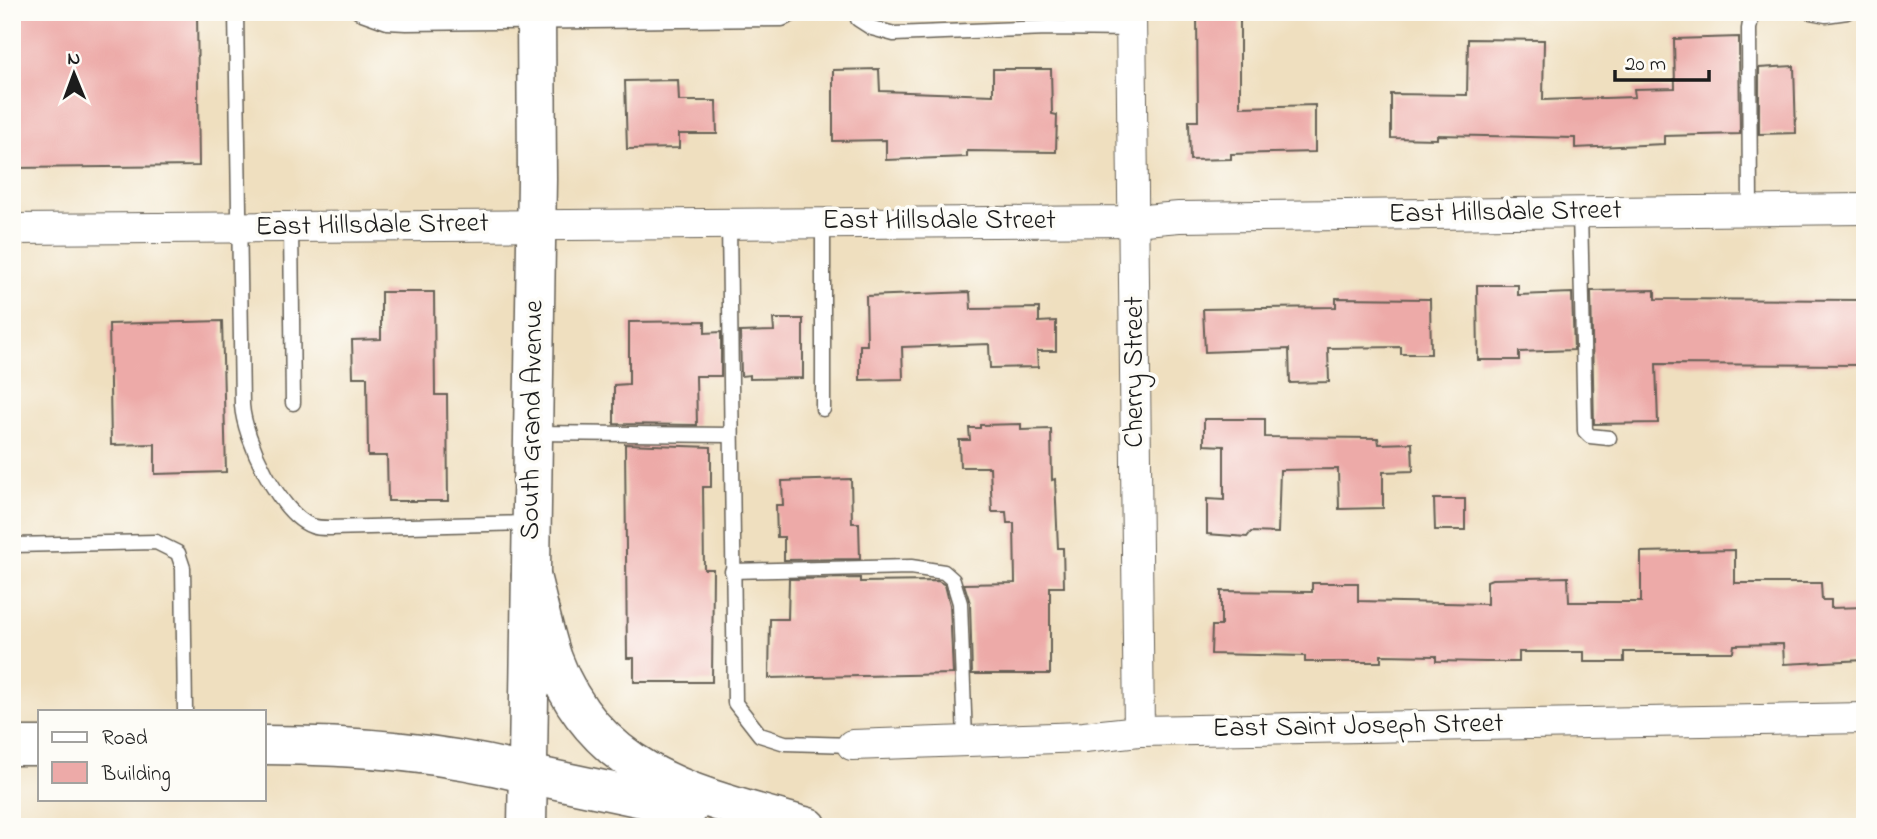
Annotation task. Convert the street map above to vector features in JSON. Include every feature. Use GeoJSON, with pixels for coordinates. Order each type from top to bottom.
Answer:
{"type":"FeatureCollection","features":[{"type":"Feature","properties":{"kind":"main road","name":"South Grand Avenue"},"geometry":{"type":"LineString","coordinates":[[527,827],[512,770],[528,706],[536,18]]}},
{"type":"Feature","properties":{"kind":"main road"},"geometry":{"type":"LineString","coordinates":[[531,576],[553,658],[565,684],[596,732],[615,750],[629,762],[677,788],[808,827]]}},
{"type":"Feature","properties":{"kind":"main road"},"geometry":{"type":"LineString","coordinates":[[266,745],[315,745],[386,751],[512,770],[776,827]]}},
{"type":"Feature","properties":{"kind":"main road"},"geometry":{"type":"LineString","coordinates":[[12,746],[38,746]]}},
{"type":"Feature","properties":{"kind":"street","name":"Cherry Street"},"geometry":{"type":"LineString","coordinates":[[1131,20],[1139,731]]}},
{"type":"Feature","properties":{"kind":"street","name":"East Hillsdale Street"},"geometry":{"type":"LineString","coordinates":[[12,229],[823,221],[1133,221],[1179,217],[1865,209]]}},
{"type":"Feature","properties":{"kind":"street","name":"East Saint Joseph Street"},"geometry":{"type":"LineString","coordinates":[[852,745],[1084,737],[1139,731],[1865,718]]}},
{"type":"Feature","properties":{"kind":"lane"},"geometry":{"type":"LineString","coordinates":[[236,12],[237,227],[243,419],[256,455],[295,514],[311,526],[329,528],[532,523]]}},
{"type":"Feature","properties":{"kind":"lane"},"geometry":{"type":"LineString","coordinates":[[359,12],[387,22],[407,23],[536,18],[782,19],[797,12]]}},
{"type":"Feature","properties":{"kind":"lane"},"geometry":{"type":"LineString","coordinates":[[858,12],[858,19],[873,28],[894,34],[1048,28],[1131,20]]}},
{"type":"Feature","properties":{"kind":"lane"},"geometry":{"type":"LineString","coordinates":[[1750,209],[1749,29],[1752,12]]}},
{"type":"Feature","properties":{"kind":"lane"},"geometry":{"type":"LineString","coordinates":[[1810,12],[1826,15],[1847,12]]}},
{"type":"Feature","properties":{"kind":"lane"},"geometry":{"type":"LineString","coordinates":[[1580,212],[1585,431],[1590,436],[1609,438]]}},
{"type":"Feature","properties":{"kind":"lane"},"geometry":{"type":"LineString","coordinates":[[823,221],[823,409]]}},
{"type":"Feature","properties":{"kind":"lane"},"geometry":{"type":"LineString","coordinates":[[729,222],[735,703],[760,735],[785,743],[852,745]]}},
{"type":"Feature","properties":{"kind":"lane"},"geometry":{"type":"LineString","coordinates":[[291,227],[293,403]]}},
{"type":"Feature","properties":{"kind":"lane"},"geometry":{"type":"LineString","coordinates":[[533,433],[730,435]]}},
{"type":"Feature","properties":{"kind":"lane"},"geometry":{"type":"LineString","coordinates":[[12,545],[156,542],[178,553],[183,568],[185,710]]}},
{"type":"Feature","properties":{"kind":"lane"},"geometry":{"type":"LineString","coordinates":[[732,571],[911,567],[944,572],[953,580],[960,603],[965,740]]}},
{"type":"Feature","properties":{"kind":"building"},"geometry":{"type":"Polygon","coordinates":[[[12,12],[197,12],[199,166],[12,168],[12,12]]]}},
{"type":"Feature","properties":{"kind":"building"},"geometry":{"type":"Polygon","coordinates":[[[1197,14],[1240,14],[1240,107],[1315,105],[1315,152],[1231,154],[1231,159],[1190,160],[1189,121],[1198,121],[1197,14]]]}},
{"type":"Feature","properties":{"kind":"building"},"geometry":{"type":"Polygon","coordinates":[[[1739,37],[1740,134],[1664,136],[1664,144],[1575,148],[1575,138],[1437,135],[1437,139],[1391,138],[1391,94],[1467,95],[1468,39],[1544,40],[1543,100],[1635,97],[1634,89],[1675,88],[1674,39],[1739,37]]]}},
{"type":"Feature","properties":{"kind":"building"},"geometry":{"type":"Polygon","coordinates":[[[1794,66],[1796,133],[1759,134],[1759,68],[1794,66]]]}},
{"type":"Feature","properties":{"kind":"building"},"geometry":{"type":"Polygon","coordinates":[[[879,69],[880,91],[993,95],[993,69],[1051,69],[1052,114],[1057,115],[1056,152],[967,151],[967,157],[886,160],[886,140],[833,141],[833,70],[879,69]]]}},
{"type":"Feature","properties":{"kind":"building"},"geometry":{"type":"Polygon","coordinates":[[[678,80],[679,101],[716,101],[717,134],[679,134],[679,148],[627,149],[625,81],[678,80]]]}},
{"type":"Feature","properties":{"kind":"building"},"geometry":{"type":"Polygon","coordinates":[[[1477,285],[1518,285],[1518,295],[1572,293],[1574,350],[1519,352],[1519,360],[1478,360],[1477,285]]]}},
{"type":"Feature","properties":{"kind":"building"},"geometry":{"type":"Polygon","coordinates":[[[1655,290],[1655,299],[1865,300],[1865,365],[1656,364],[1658,423],[1594,424],[1591,291],[1655,290]]]}},
{"type":"Feature","properties":{"kind":"building"},"geometry":{"type":"Polygon","coordinates":[[[381,292],[434,292],[435,395],[447,395],[448,501],[388,501],[387,456],[368,456],[367,377],[353,377],[352,340],[381,339],[381,292]]]}},
{"type":"Feature","properties":{"kind":"building"},"geometry":{"type":"Polygon","coordinates":[[[970,292],[971,309],[1039,308],[1039,322],[1056,321],[1056,351],[1037,351],[1038,367],[990,368],[989,344],[902,347],[903,379],[860,380],[860,345],[867,345],[866,296],[970,292]]]}},
{"type":"Feature","properties":{"kind":"building"},"geometry":{"type":"Polygon","coordinates":[[[1336,298],[1430,299],[1431,354],[1401,354],[1401,347],[1328,348],[1329,382],[1290,383],[1289,349],[1205,352],[1203,309],[1336,307],[1336,298]]]}},
{"type":"Feature","properties":{"kind":"building"},"geometry":{"type":"Polygon","coordinates":[[[773,319],[803,319],[803,378],[750,379],[750,375],[741,376],[740,332],[774,331],[773,319]]]}},
{"type":"Feature","properties":{"kind":"building"},"geometry":{"type":"Polygon","coordinates":[[[222,321],[226,472],[155,474],[155,444],[111,445],[109,324],[222,321]]]}},
{"type":"Feature","properties":{"kind":"building"},"geometry":{"type":"Polygon","coordinates":[[[705,321],[705,333],[721,332],[721,376],[696,376],[697,425],[614,424],[614,385],[629,384],[629,322],[705,321]]]}},
{"type":"Feature","properties":{"kind":"building"},"geometry":{"type":"Polygon","coordinates":[[[1204,419],[1265,419],[1265,437],[1378,438],[1379,444],[1412,443],[1413,471],[1383,472],[1383,508],[1339,509],[1338,469],[1280,470],[1278,533],[1251,532],[1247,537],[1207,534],[1207,499],[1224,500],[1224,446],[1204,445],[1204,419]]]}},
{"type":"Feature","properties":{"kind":"building"},"geometry":{"type":"Polygon","coordinates":[[[1021,424],[1021,430],[1051,429],[1052,480],[1055,479],[1058,548],[1063,548],[1064,587],[1050,587],[1050,674],[972,674],[970,603],[964,584],[1015,583],[1014,523],[1007,523],[1006,512],[992,512],[990,467],[960,467],[959,440],[970,440],[969,428],[980,428],[980,425],[1021,424]]]}},
{"type":"Feature","properties":{"kind":"building"},"geometry":{"type":"Polygon","coordinates":[[[625,444],[711,447],[711,487],[703,487],[704,569],[713,569],[712,682],[634,682],[634,658],[627,658],[625,444]]]}},
{"type":"Feature","properties":{"kind":"building"},"geometry":{"type":"Polygon","coordinates":[[[851,479],[852,523],[859,523],[860,559],[784,560],[784,537],[777,537],[776,505],[783,505],[782,481],[851,479]]]}},
{"type":"Feature","properties":{"kind":"building"},"geometry":{"type":"Polygon","coordinates":[[[1434,499],[1465,499],[1465,530],[1435,530],[1434,499]]]}},
{"type":"Feature","properties":{"kind":"building"},"geometry":{"type":"Polygon","coordinates":[[[1735,550],[1735,583],[1821,583],[1822,600],[1831,600],[1831,608],[1865,607],[1865,660],[1784,664],[1783,644],[1734,645],[1733,652],[1624,652],[1624,662],[1584,662],[1584,652],[1519,652],[1519,662],[1436,661],[1436,656],[1381,655],[1381,662],[1305,662],[1305,656],[1211,654],[1212,626],[1221,626],[1221,591],[1312,592],[1312,583],[1358,583],[1358,601],[1487,604],[1487,581],[1492,579],[1568,577],[1569,602],[1641,602],[1641,552],[1735,550]]]}},
{"type":"Feature","properties":{"kind":"building"},"geometry":{"type":"Polygon","coordinates":[[[860,578],[860,582],[938,581],[945,585],[950,605],[953,674],[769,678],[770,619],[788,619],[789,579],[860,578]]]}}]}
